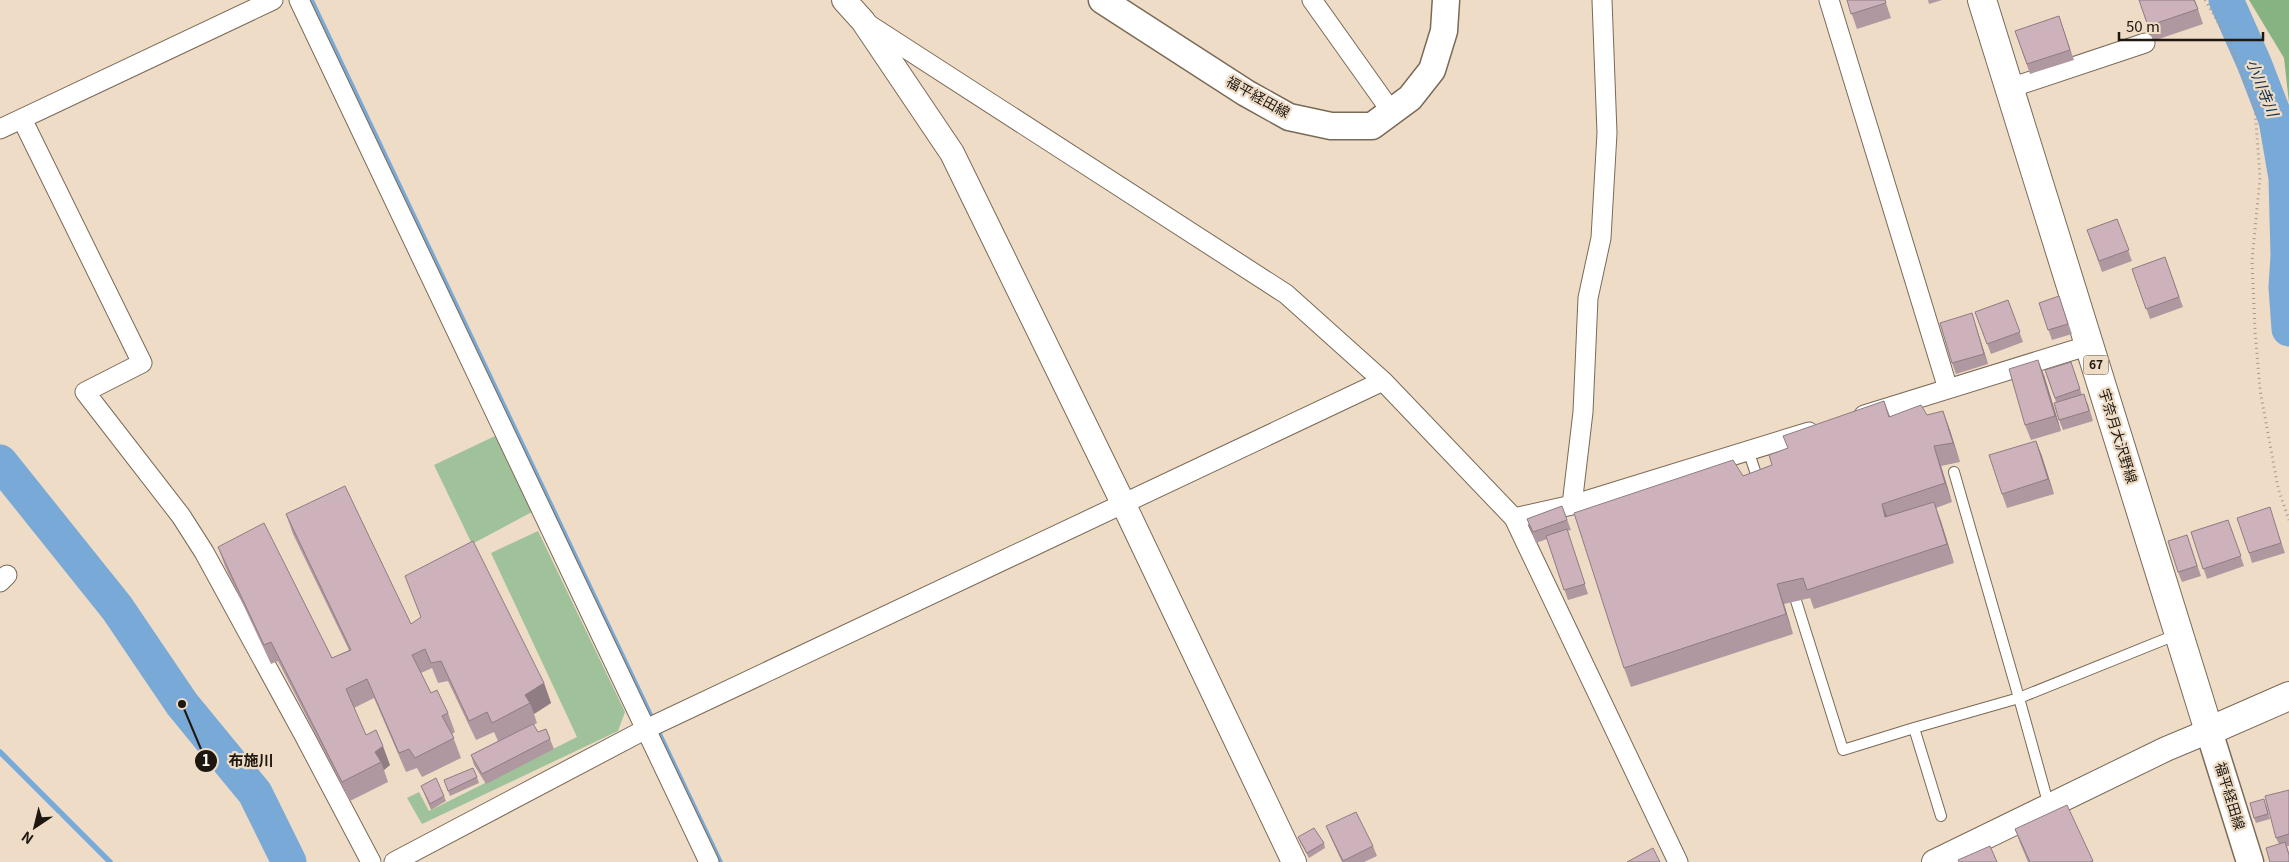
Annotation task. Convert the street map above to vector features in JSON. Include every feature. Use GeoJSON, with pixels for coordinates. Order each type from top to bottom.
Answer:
{"type":"FeatureCollection","features":[{"type":"Feature","properties":{"kind":"main road","name":"福平経田線"},"geometry":{"type":"LineString","coordinates":[[1102,0],[1246,93],[1289,117],[1331,126],[1372,126],[1410,98],[1432,70],[1444,31],[1446,0]]}},
{"type":"Feature","properties":{"kind":"main road","name":"宇奈月大沢野線"},"geometry":{"type":"LineString","coordinates":[[1982,0],[2209,731]]}},
{"type":"Feature","properties":{"kind":"main road"},"geometry":{"type":"LineString","coordinates":[[2209,731],[2289,696]]}},
{"type":"Feature","properties":{"kind":"main road","name":"福平経田線"},"geometry":{"type":"LineString","coordinates":[[2209,731],[2250,862]]}},
{"type":"Feature","properties":{"kind":"street"},"geometry":{"type":"LineString","coordinates":[[0,129],[273,0]]}},
{"type":"Feature","properties":{"kind":"street"},"geometry":{"type":"LineString","coordinates":[[300,0],[709,862]]}},
{"type":"Feature","properties":{"kind":"street"},"geometry":{"type":"LineString","coordinates":[[844,0],[863,21],[952,153],[1123,503],[1294,862]]}},
{"type":"Feature","properties":{"kind":"street"},"geometry":{"type":"LineString","coordinates":[[1312,0],[1391,111]]}},
{"type":"Feature","properties":{"kind":"street"},"geometry":{"type":"LineString","coordinates":[[1572,505],[1583,412],[1588,298],[1601,238],[1607,133],[1602,0]]}},
{"type":"Feature","properties":{"kind":"street"},"geometry":{"type":"LineString","coordinates":[[1829,0],[1948,389]]}},
{"type":"Feature","properties":{"kind":"street"},"geometry":{"type":"LineString","coordinates":[[863,21],[1286,294],[1383,381],[1514,518],[1678,862]]}},
{"type":"Feature","properties":{"kind":"street"},"geometry":{"type":"LineString","coordinates":[[2010,88],[2145,43]]}},
{"type":"Feature","properties":{"kind":"street"},"geometry":{"type":"LineString","coordinates":[[22,119],[142,363],[85,392],[181,516],[204,552],[371,862]]}},
{"type":"Feature","properties":{"kind":"street"},"geometry":{"type":"LineString","coordinates":[[1843,421],[2090,345]]}},
{"type":"Feature","properties":{"kind":"street"},"geometry":{"type":"LineString","coordinates":[[394,862],[646,729],[1383,381]]}},
{"type":"Feature","properties":{"kind":"street"},"geometry":{"type":"LineString","coordinates":[[1514,518],[1572,505],[1824,427]]}},
{"type":"Feature","properties":{"kind":"street"},"geometry":{"type":"LineString","coordinates":[[1934,862],[2209,731]]}},
{"type":"Feature","properties":{"kind":"lane"},"geometry":{"type":"LineString","coordinates":[[1748,450],[1763,497]]}},
{"type":"Feature","properties":{"kind":"lane"},"geometry":{"type":"LineString","coordinates":[[1954,472],[2049,806]]}},
{"type":"Feature","properties":{"kind":"lane"},"geometry":{"type":"LineString","coordinates":[[1790,581],[1843,750],[2019,698],[2180,634]]}},
{"type":"Feature","properties":{"kind":"lane"},"geometry":{"type":"LineString","coordinates":[[1914,728],[1941,816]]}},
{"type":"Feature","properties":{"kind":"path"},"geometry":{"type":"LineString","coordinates":[[2205,0],[2228,39],[2255,107],[2260,178],[2252,260],[2255,330],[2260,390],[2268,435],[2278,488],[2289,520]]}},
{"type":"Feature","properties":{"kind":"green space"},"geometry":{"type":"Polygon","coordinates":[[[2249,0],[2289,0],[2289,103],[2284,58],[2249,0]]]}},
{"type":"Feature","properties":{"kind":"green space"},"geometry":{"type":"Polygon","coordinates":[[[495,436],[532,512],[472,544],[434,465],[495,436]]]}},
{"type":"Feature","properties":{"kind":"green space"},"geometry":{"type":"Polygon","coordinates":[[[538,531],[625,712],[618,731],[422,824],[407,798],[419,792],[429,811],[577,737],[491,553],[538,531]]]}},
{"type":"Feature","properties":{"kind":"building"},"geometry":{"type":"Polygon","coordinates":[[[1847,0],[1885,0],[1886,3],[1851,14],[1847,0]]]}},
{"type":"Feature","properties":{"kind":"building"},"geometry":{"type":"Polygon","coordinates":[[[2139,0],[2194,0],[2198,9],[2148,26],[2139,0]]]}},
{"type":"Feature","properties":{"kind":"building"},"geometry":{"type":"Polygon","coordinates":[[[2059,16],[2070,50],[2027,64],[2015,31],[2059,16]]]}},
{"type":"Feature","properties":{"kind":"building"},"geometry":{"type":"Polygon","coordinates":[[[2117,219],[2129,250],[2099,261],[2087,230],[2117,219]]]}},
{"type":"Feature","properties":{"kind":"building"},"geometry":{"type":"Polygon","coordinates":[[[2165,257],[2179,297],[2146,309],[2132,269],[2165,257]]]}},
{"type":"Feature","properties":{"kind":"building"},"geometry":{"type":"Polygon","coordinates":[[[2059,296],[2068,324],[2048,330],[2039,303],[2059,296]]]}},
{"type":"Feature","properties":{"kind":"building"},"geometry":{"type":"Polygon","coordinates":[[[2008,300],[2020,332],[1987,344],[1975,312],[2008,300]]]}},
{"type":"Feature","properties":{"kind":"building"},"geometry":{"type":"Polygon","coordinates":[[[1972,313],[1984,354],[1952,363],[1940,323],[1972,313]]]}},
{"type":"Feature","properties":{"kind":"building"},"geometry":{"type":"Polygon","coordinates":[[[2038,360],[2055,416],[2025,425],[2009,369],[2038,360]]]}},
{"type":"Feature","properties":{"kind":"building"},"geometry":{"type":"Polygon","coordinates":[[[2071,362],[2080,389],[2055,398],[2045,370],[2071,362]]]}},
{"type":"Feature","properties":{"kind":"building"},"geometry":{"type":"Polygon","coordinates":[[[2084,394],[2089,411],[2059,420],[2054,403],[2084,394]]]}},
{"type":"Feature","properties":{"kind":"building"},"geometry":{"type":"Polygon","coordinates":[[[1884,401],[1889,417],[1921,405],[1927,415],[1943,411],[1953,443],[1934,446],[1945,483],[1882,504],[1885,517],[1934,502],[1947,544],[1807,590],[1803,578],[1777,584],[1786,614],[1624,668],[1574,513],[1733,460],[1743,476],[1772,465],[1769,455],[1788,448],[1783,436],[1884,401]]]}},
{"type":"Feature","properties":{"kind":"building"},"geometry":{"type":"Polygon","coordinates":[[[2036,441],[2048,479],[2002,494],[1989,455],[2036,441]]]}},
{"type":"Feature","properties":{"kind":"building"},"geometry":{"type":"Polygon","coordinates":[[[345,486],[411,624],[421,617],[405,576],[473,541],[544,683],[525,695],[530,703],[492,723],[487,712],[469,721],[441,661],[431,663],[425,649],[412,655],[431,693],[437,690],[448,713],[442,716],[454,738],[415,758],[409,749],[399,753],[367,679],[346,689],[366,735],[376,730],[383,746],[375,752],[381,762],[342,782],[271,642],[264,645],[218,547],[264,523],[332,658],[351,650],[286,514],[345,486]]]}},
{"type":"Feature","properties":{"kind":"building"},"geometry":{"type":"Polygon","coordinates":[[[1562,506],[1567,520],[1533,532],[1527,519],[1562,506]]]}},
{"type":"Feature","properties":{"kind":"building"},"geometry":{"type":"Polygon","coordinates":[[[2270,507],[2281,543],[2249,553],[2237,518],[2270,507]]]}},
{"type":"Feature","properties":{"kind":"building"},"geometry":{"type":"Polygon","coordinates":[[[2228,520],[2241,556],[2203,569],[2191,532],[2228,520]]]}},
{"type":"Feature","properties":{"kind":"building"},"geometry":{"type":"Polygon","coordinates":[[[1567,529],[1585,584],[1564,590],[1546,536],[1567,529]]]}},
{"type":"Feature","properties":{"kind":"building"},"geometry":{"type":"Polygon","coordinates":[[[2187,535],[2197,566],[2178,572],[2168,541],[2187,535]]]}},
{"type":"Feature","properties":{"kind":"building"},"geometry":{"type":"Polygon","coordinates":[[[533,724],[538,732],[546,729],[550,739],[482,774],[471,755],[533,724]]]}},
{"type":"Feature","properties":{"kind":"building"},"geometry":{"type":"Polygon","coordinates":[[[473,768],[477,777],[448,791],[444,780],[473,768]]]}},
{"type":"Feature","properties":{"kind":"building"},"geometry":{"type":"Polygon","coordinates":[[[436,778],[444,796],[430,804],[421,786],[436,778]]]}},
{"type":"Feature","properties":{"kind":"building"},"geometry":{"type":"Polygon","coordinates":[[[2289,790],[2289,834],[2276,838],[2265,796],[2289,790]]]}},
{"type":"Feature","properties":{"kind":"building"},"geometry":{"type":"Polygon","coordinates":[[[2264,799],[2268,814],[2254,818],[2250,803],[2264,799]]]}},
{"type":"Feature","properties":{"kind":"building"},"geometry":{"type":"Polygon","coordinates":[[[2067,805],[2093,861],[2030,862],[2015,829],[2067,805]]]}},
{"type":"Feature","properties":{"kind":"building"},"geometry":{"type":"Polygon","coordinates":[[[1356,812],[1373,846],[1343,861],[1326,826],[1356,812]]]}},
{"type":"Feature","properties":{"kind":"building"},"geometry":{"type":"Polygon","coordinates":[[[1314,828],[1324,843],[1307,853],[1298,837],[1314,828]]]}},
{"type":"Feature","properties":{"kind":"building"},"geometry":{"type":"Polygon","coordinates":[[[2285,842],[2289,862],[2270,862],[2266,848],[2285,842]]]}},
{"type":"Feature","properties":{"kind":"building"},"geometry":{"type":"Polygon","coordinates":[[[1990,846],[1997,862],[1959,862],[1958,860],[1990,846]]]}},
{"type":"Feature","properties":{"kind":"building"},"geometry":{"type":"Polygon","coordinates":[[[1653,848],[1660,862],[1627,862],[1653,848]]]}},
{"type":"Feature","properties":{"kind":"waterway"},"geometry":{"type":"LineString","coordinates":[[311,0],[720,862]]}},
{"type":"Feature","properties":{"kind":"waterway","name":"小川寺川"},"geometry":{"type":"LineString","coordinates":[[2226,0],[2254,63],[2276,120],[2286,178],[2288,256],[2286,287],[2289,329]]}},
{"type":"Feature","properties":{"kind":"waterway"},"geometry":{"type":"LineString","coordinates":[[0,462],[117,608],[182,704],[255,793],[289,862]]}},
{"type":"Feature","properties":{"kind":"waterway"},"geometry":{"type":"LineString","coordinates":[[0,752],[110,862]]}},
{"type":"Feature","properties":{"kind":"place","name":"布施川"},"geometry":{"type":"Point","coordinates":[182,704]}}]}
